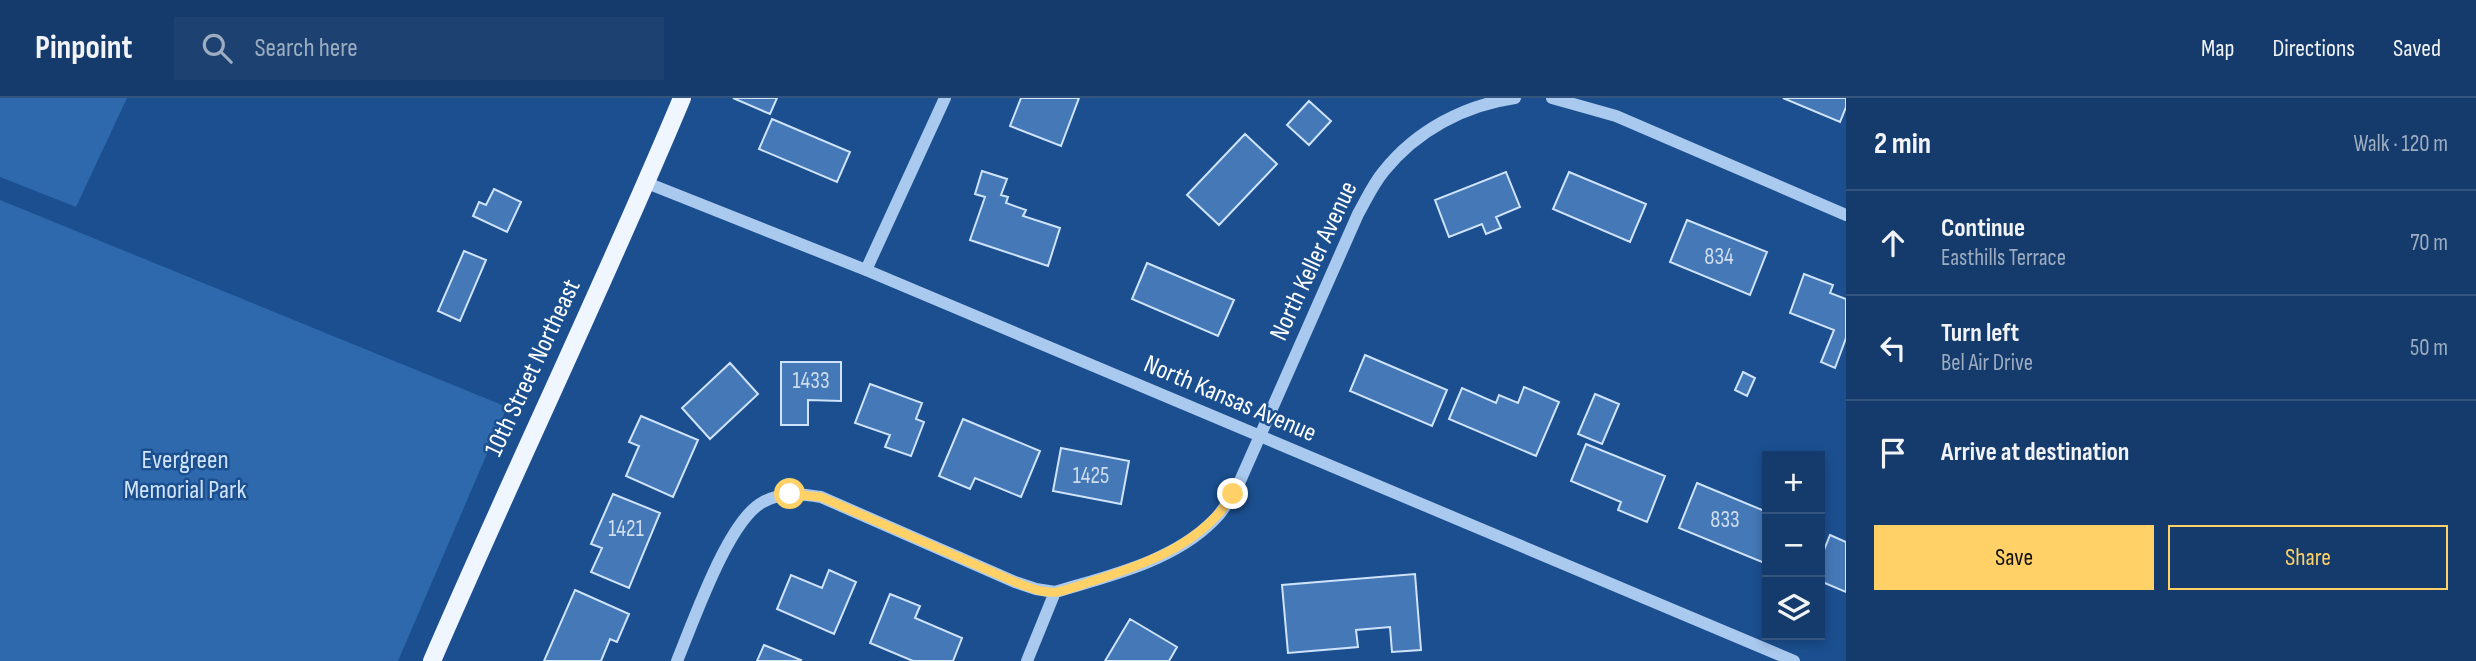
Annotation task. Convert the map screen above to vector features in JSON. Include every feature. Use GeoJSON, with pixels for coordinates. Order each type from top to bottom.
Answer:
{"type":"FeatureCollection","features":[{"type":"Feature","properties":{"kind":"main road","name":"10th Street Northeast"},"geometry":{"type":"LineString","coordinates":[[432,661],[500,504],[647,183],[682,98]]}},
{"type":"Feature","properties":{"kind":"street"},"geometry":{"type":"LineString","coordinates":[[866,270],[945,98]]}},
{"type":"Feature","properties":{"kind":"street","name":"North Keller Avenue"},"geometry":{"type":"LineString","coordinates":[[1055,592],[1128,569],[1171,551],[1196,536],[1224,509],[1240,481],[1358,214],[1382,172],[1406,147],[1444,120],[1487,102],[1515,98]]}},
{"type":"Feature","properties":{"kind":"street"},"geometry":{"type":"LineString","coordinates":[[1552,98],[1581,104],[1615,116],[1846,215]]}},
{"type":"Feature","properties":{"kind":"street","name":"North Kansas Avenue"},"geometry":{"type":"LineString","coordinates":[[647,183],[866,270],[1794,661]]}},
{"type":"Feature","properties":{"kind":"street"},"geometry":{"type":"LineString","coordinates":[[677,661],[734,531],[755,507],[776,496],[790,494],[821,497],[1015,582],[1055,592],[1027,661]]}},
{"type":"Feature","properties":{"kind":"green space"},"geometry":{"type":"Polygon","coordinates":[[[0,98],[127,98],[76,207],[0,177],[0,98]]]}},
{"type":"Feature","properties":{"kind":"green space","name":"Evergreen Memorial Park"},"geometry":{"type":"Polygon","coordinates":[[[0,200],[507,407],[398,661],[0,661],[0,200]]]}},
{"type":"Feature","properties":{"kind":"building"},"geometry":{"type":"Polygon","coordinates":[[[733,98],[777,98],[770,114],[733,98]]]}},
{"type":"Feature","properties":{"kind":"building"},"geometry":{"type":"Polygon","coordinates":[[[1021,98],[1079,98],[1061,146],[1010,126],[1021,98]]]}},
{"type":"Feature","properties":{"kind":"building"},"geometry":{"type":"Polygon","coordinates":[[[1783,98],[1846,98],[1846,107],[1840,122],[1783,98]]]}},
{"type":"Feature","properties":{"kind":"building"},"geometry":{"type":"Polygon","coordinates":[[[1309,101],[1331,121],[1309,145],[1287,125],[1309,101]]]}},
{"type":"Feature","properties":{"kind":"building"},"geometry":{"type":"Polygon","coordinates":[[[772,119],[850,152],[837,182],[759,149],[772,119]]]}},
{"type":"Feature","properties":{"kind":"building"},"geometry":{"type":"Polygon","coordinates":[[[1245,134],[1277,164],[1219,225],[1187,195],[1245,134]]]}},
{"type":"Feature","properties":{"kind":"building"},"geometry":{"type":"Polygon","coordinates":[[[982,171],[1007,179],[1001,195],[1008,197],[1006,203],[1026,210],[1023,216],[1060,228],[1048,266],[970,240],[985,197],[975,194],[982,171]]]}},
{"type":"Feature","properties":{"kind":"building"},"geometry":{"type":"Polygon","coordinates":[[[1506,172],[1520,207],[1496,217],[1501,228],[1486,234],[1482,224],[1449,237],[1435,200],[1506,172]]]}},
{"type":"Feature","properties":{"kind":"building"},"geometry":{"type":"Polygon","coordinates":[[[1569,172],[1646,204],[1630,242],[1553,209],[1569,172]]]}},
{"type":"Feature","properties":{"kind":"building"},"geometry":{"type":"Polygon","coordinates":[[[494,189],[521,202],[507,232],[473,216],[479,202],[486,205],[494,189]]]}},
{"type":"Feature","properties":{"kind":"building"},"geometry":{"type":"Polygon","coordinates":[[[1687,220],[1767,252],[1750,295],[1670,262],[1687,220]]]}},
{"type":"Feature","properties":{"kind":"building"},"geometry":{"type":"Polygon","coordinates":[[[464,251],[486,260],[460,321],[438,311],[464,251]]]}},
{"type":"Feature","properties":{"kind":"building"},"geometry":{"type":"Polygon","coordinates":[[[1147,263],[1234,300],[1218,336],[1132,299],[1147,263]]]}},
{"type":"Feature","properties":{"kind":"building"},"geometry":{"type":"Polygon","coordinates":[[[1804,274],[1833,285],[1830,293],[1846,299],[1846,338],[1835,368],[1821,362],[1834,330],[1790,313],[1804,274]]]}},
{"type":"Feature","properties":{"kind":"building"},"geometry":{"type":"Polygon","coordinates":[[[1365,355],[1447,390],[1432,426],[1350,391],[1365,355]]]}},
{"type":"Feature","properties":{"kind":"building"},"geometry":{"type":"Polygon","coordinates":[[[781,362],[841,362],[841,401],[808,400],[808,425],[781,425],[781,362]]]}},
{"type":"Feature","properties":{"kind":"building"},"geometry":{"type":"Polygon","coordinates":[[[730,363],[758,394],[710,439],[682,408],[730,363]]]}},
{"type":"Feature","properties":{"kind":"building"},"geometry":{"type":"Polygon","coordinates":[[[1743,372],[1755,378],[1747,396],[1735,390],[1743,372]]]}},
{"type":"Feature","properties":{"kind":"building"},"geometry":{"type":"Polygon","coordinates":[[[870,384],[922,403],[916,419],[924,422],[911,456],[885,447],[890,435],[855,423],[870,384]]]}},
{"type":"Feature","properties":{"kind":"building"},"geometry":{"type":"Polygon","coordinates":[[[1524,387],[1559,402],[1536,456],[1449,419],[1462,388],[1496,403],[1499,395],[1518,403],[1524,387]]]}},
{"type":"Feature","properties":{"kind":"building"},"geometry":{"type":"Polygon","coordinates":[[[1595,394],[1619,404],[1602,444],[1578,434],[1595,394]]]}},
{"type":"Feature","properties":{"kind":"building"},"geometry":{"type":"Polygon","coordinates":[[[641,416],[698,440],[673,497],[626,476],[639,446],[629,442],[641,416]]]}},
{"type":"Feature","properties":{"kind":"building"},"geometry":{"type":"Polygon","coordinates":[[[963,419],[1040,451],[1021,497],[975,478],[970,489],[939,476],[963,419]]]}},
{"type":"Feature","properties":{"kind":"building"},"geometry":{"type":"Polygon","coordinates":[[[1586,444],[1665,476],[1647,522],[1618,510],[1621,502],[1571,481],[1586,444]]]}},
{"type":"Feature","properties":{"kind":"building"},"geometry":{"type":"Polygon","coordinates":[[[1061,448],[1129,461],[1121,504],[1053,491],[1061,448]]]}},
{"type":"Feature","properties":{"kind":"building"},"geometry":{"type":"Polygon","coordinates":[[[1697,483],[1762,510],[1762,562],[1679,528],[1697,483]]]}},
{"type":"Feature","properties":{"kind":"building"},"geometry":{"type":"Polygon","coordinates":[[[613,494],[660,513],[629,588],[591,572],[602,548],[591,544],[613,494]]]}},
{"type":"Feature","properties":{"kind":"building"},"geometry":{"type":"Polygon","coordinates":[[[1830,535],[1846,542],[1846,592],[1825,583],[1825,548],[1830,535]]]}},
{"type":"Feature","properties":{"kind":"building"},"geometry":{"type":"Polygon","coordinates":[[[829,570],[856,582],[834,634],[777,609],[791,575],[822,588],[829,570]]]}},
{"type":"Feature","properties":{"kind":"building"},"geometry":{"type":"Polygon","coordinates":[[[1415,574],[1421,650],[1392,652],[1390,627],[1356,630],[1358,647],[1288,653],[1282,585],[1415,574]]]}},
{"type":"Feature","properties":{"kind":"building"},"geometry":{"type":"Polygon","coordinates":[[[575,590],[629,614],[617,642],[610,639],[601,661],[544,661],[575,590]]]}},
{"type":"Feature","properties":{"kind":"building"},"geometry":{"type":"Polygon","coordinates":[[[890,594],[920,606],[915,618],[962,638],[953,661],[913,661],[870,643],[890,594]]]}},
{"type":"Feature","properties":{"kind":"building"},"geometry":{"type":"Polygon","coordinates":[[[1130,619],[1177,647],[1169,661],[1105,661],[1130,619]]]}},
{"type":"Feature","properties":{"kind":"building"},"geometry":{"type":"Polygon","coordinates":[[[764,645],[801,660],[757,661],[764,645]]]}},
{"type":"Feature","properties":{"kind":"route"},"geometry":{"type":"LineString","coordinates":[[790,494],[821,497],[1015,582],[1055,592],[1128,569],[1171,551],[1213,522],[1233,494]]}}]}
